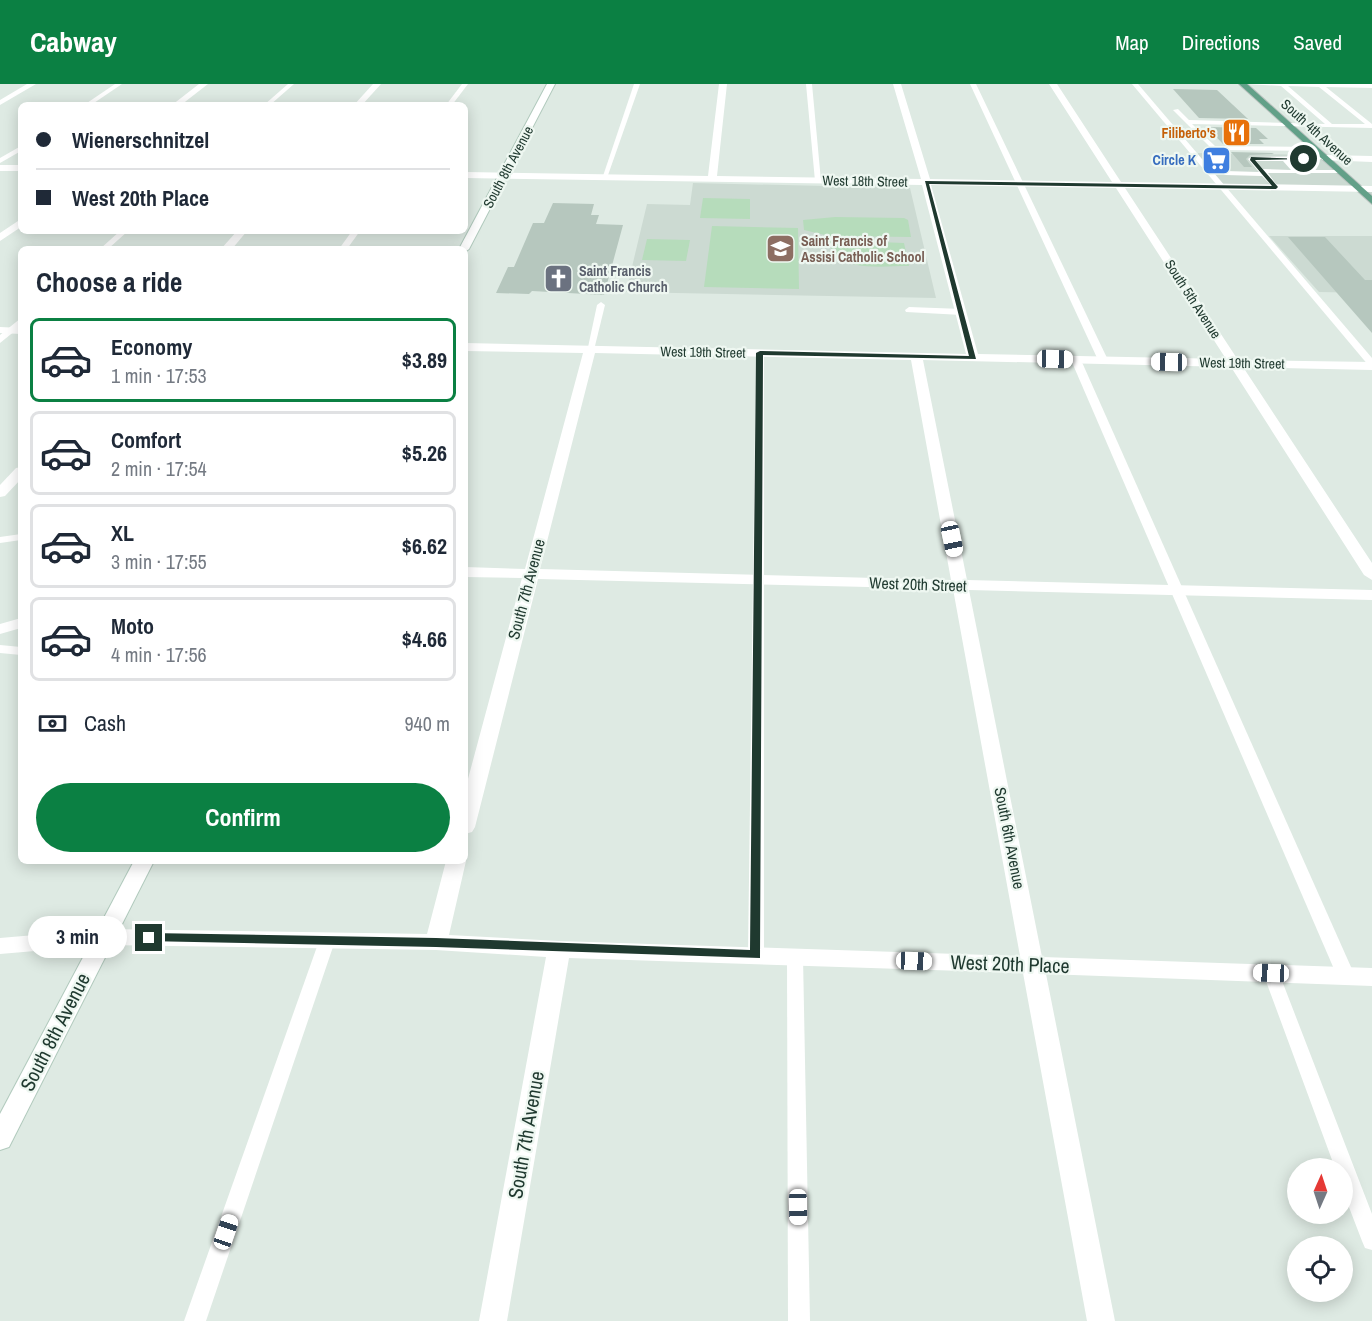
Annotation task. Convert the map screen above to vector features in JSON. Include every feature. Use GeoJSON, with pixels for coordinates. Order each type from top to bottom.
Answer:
{"type":"FeatureCollection","features":[{"type":"Feature","properties":{"kind":"main road","name":"South 4th Avenue"},"geometry":{"type":"LineString","coordinates":[[1244,84],[1372,201]]}},
{"type":"Feature","properties":{"kind":"street"},"geometry":{"type":"LineString","coordinates":[[0,103],[32,84]]}},
{"type":"Feature","properties":{"kind":"street"},"geometry":{"type":"LineString","coordinates":[[180,102],[204,84]]}},
{"type":"Feature","properties":{"kind":"street"},"geometry":{"type":"LineString","coordinates":[[361,102],[377,84]]}},
{"type":"Feature","properties":{"kind":"street","name":"South 8th Avenue"},"geometry":{"type":"LineString","coordinates":[[466,246],[551,84]]}},
{"type":"Feature","properties":{"kind":"street"},"geometry":{"type":"LineString","coordinates":[[712,179],[723,84]]}},
{"type":"Feature","properties":{"kind":"street"},"geometry":{"type":"LineString","coordinates":[[897,84],[973,358]]}},
{"type":"Feature","properties":{"kind":"street","name":"South 5th Avenue"},"geometry":{"type":"LineString","coordinates":[[1053,84],[1372,575]]}},
{"type":"Feature","properties":{"kind":"street"},"geometry":{"type":"LineString","coordinates":[[1325,158],[1372,159]]}},
{"type":"Feature","properties":{"kind":"street"},"geometry":{"type":"LineString","coordinates":[[0,168],[18,168]]}},
{"type":"Feature","properties":{"kind":"street","name":"West 18th Street"},"geometry":{"type":"LineString","coordinates":[[468,176],[1372,189]]}},
{"type":"Feature","properties":{"kind":"street"},"geometry":{"type":"LineString","coordinates":[[0,238],[18,224]]}},
{"type":"Feature","properties":{"kind":"street"},"geometry":{"type":"LineString","coordinates":[[229,246],[239,234]]}},
{"type":"Feature","properties":{"kind":"street","name":"West 19th Street"},"geometry":{"type":"LineString","coordinates":[[468,347],[1372,365]]}},
{"type":"Feature","properties":{"kind":"street","name":"South 7th Avenue"},"geometry":{"type":"LineString","coordinates":[[468,815],[590,350]]}},
{"type":"Feature","properties":{"kind":"street","name":"South 6th Avenue"},"geometry":{"type":"LineString","coordinates":[[916,356],[1101,1321]]}},
{"type":"Feature","properties":{"kind":"street"},"geometry":{"type":"LineString","coordinates":[[0,493],[18,474]]}},
{"type":"Feature","properties":{"kind":"street","name":"West 20th Street"},"geometry":{"type":"LineString","coordinates":[[468,572],[1372,595]]}},
{"type":"Feature","properties":{"kind":"street"},"geometry":{"type":"LineString","coordinates":[[0,628],[18,624]]}},
{"type":"Feature","properties":{"kind":"street","name":"South 8th Avenue"},"geometry":{"type":"LineString","coordinates":[[0,1139],[142,864]]}},
{"type":"Feature","properties":{"kind":"street"},"geometry":{"type":"LineString","coordinates":[[436,942],[455,864]]}},
{"type":"Feature","properties":{"kind":"street","name":"West 20th Place"},"geometry":{"type":"LineString","coordinates":[[0,946],[105,937],[436,942],[559,949],[1372,977]]}},
{"type":"Feature","properties":{"kind":"street","name":"South 7th Avenue"},"geometry":{"type":"LineString","coordinates":[[493,1321],[559,949]]}},
{"type":"Feature","properties":{"kind":"lane"},"geometry":{"type":"LineString","coordinates":[[92,102],[119,84]]}},
{"type":"Feature","properties":{"kind":"lane"},"geometry":{"type":"LineString","coordinates":[[270,102],[291,84]]}},
{"type":"Feature","properties":{"kind":"lane"},"geometry":{"type":"LineString","coordinates":[[451,102],[465,84]]}},
{"type":"Feature","properties":{"kind":"lane"},"geometry":{"type":"LineString","coordinates":[[604,178],[637,84]]}},
{"type":"Feature","properties":{"kind":"lane"},"geometry":{"type":"LineString","coordinates":[[809,84],[818,181]]}},
{"type":"Feature","properties":{"kind":"lane"},"geometry":{"type":"LineString","coordinates":[[973,84],[1103,360]]}},
{"type":"Feature","properties":{"kind":"lane"},"geometry":{"type":"LineString","coordinates":[[1135,84],[1372,365]]}},
{"type":"Feature","properties":{"kind":"lane"},"geometry":{"type":"LineString","coordinates":[[1249,84],[1372,86]]}},
{"type":"Feature","properties":{"kind":"lane"},"geometry":{"type":"LineString","coordinates":[[1283,84],[1331,126]]}},
{"type":"Feature","properties":{"kind":"lane"},"geometry":{"type":"LineString","coordinates":[[1320,85],[1371,126]]}},
{"type":"Feature","properties":{"kind":"lane"},"geometry":{"type":"LineString","coordinates":[[1176,110],[1213,148],[1316,149]]}},
{"type":"Feature","properties":{"kind":"lane"},"geometry":{"type":"LineString","coordinates":[[1187,122],[1371,126]]}},
{"type":"Feature","properties":{"kind":"lane"},"geometry":{"type":"LineString","coordinates":[[1204,139],[1214,139]]}},
{"type":"Feature","properties":{"kind":"lane"},"geometry":{"type":"LineString","coordinates":[[1293,140],[1305,140]]}},
{"type":"Feature","properties":{"kind":"lane"},"geometry":{"type":"LineString","coordinates":[[0,161],[18,150]]}},
{"type":"Feature","properties":{"kind":"lane"},"geometry":{"type":"LineString","coordinates":[[1276,188],[1251,159],[1325,158]]}},
{"type":"Feature","properties":{"kind":"lane"},"geometry":{"type":"LineString","coordinates":[[1284,159],[1297,172]]}},
{"type":"Feature","properties":{"kind":"lane"},"geometry":{"type":"LineString","coordinates":[[1225,173],[1341,172]]}},
{"type":"Feature","properties":{"kind":"lane"},"geometry":{"type":"LineString","coordinates":[[107,246],[121,234]]}},
{"type":"Feature","properties":{"kind":"lane"},"geometry":{"type":"LineString","coordinates":[[344,246],[354,234]]}},
{"type":"Feature","properties":{"kind":"lane"},"geometry":{"type":"LineString","coordinates":[[590,350],[601,305]]}},
{"type":"Feature","properties":{"kind":"lane"},"geometry":{"type":"LineString","coordinates":[[909,310],[962,312]]}},
{"type":"Feature","properties":{"kind":"lane"},"geometry":{"type":"LineString","coordinates":[[0,340],[11,330]]}},
{"type":"Feature","properties":{"kind":"lane"},"geometry":{"type":"LineString","coordinates":[[756,955],[760,353]]}},
{"type":"Feature","properties":{"kind":"lane"},"geometry":{"type":"LineString","coordinates":[[1076,360],[1346,976]]}},
{"type":"Feature","properties":{"kind":"lane"},"geometry":{"type":"LineString","coordinates":[[0,540],[18,537]]}},
{"type":"Feature","properties":{"kind":"lane"},"geometry":{"type":"LineString","coordinates":[[0,649],[18,651]]}},
{"type":"Feature","properties":{"kind":"lane"},"geometry":{"type":"LineString","coordinates":[[195,1321],[327,941]]}},
{"type":"Feature","properties":{"kind":"lane"},"geometry":{"type":"LineString","coordinates":[[795,957],[800,1321]]}},
{"type":"Feature","properties":{"kind":"lane"},"geometry":{"type":"LineString","coordinates":[[1271,973],[1372,1240]]}},
{"type":"Feature","properties":{"kind":"shaded area"},"geometry":{"type":"Polygon","coordinates":[[[1192,153],[1322,155],[1359,189],[1220,187],[1192,153]]]}},
{"type":"Feature","properties":{"kind":"shaded area","name":"Saint Francis of Assisi Catholic School"},"geometry":{"type":"Polygon","coordinates":[[[693,183],[910,188],[936,298],[626,292],[647,204],[690,205],[693,183]]]}},
{"type":"Feature","properties":{"kind":"shaded area"},"geometry":{"type":"Polygon","coordinates":[[[1360,189],[1372,189],[1372,201],[1360,189]]]}},
{"type":"Feature","properties":{"kind":"shaded area"},"geometry":{"type":"Polygon","coordinates":[[[1269,236],[1372,236],[1372,293],[1319,292],[1269,236]]]}},
{"type":"Feature","properties":{"kind":"green space"},"geometry":{"type":"Polygon","coordinates":[[[703,198],[750,199],[750,219],[700,218],[703,198]]]}},
{"type":"Feature","properties":{"kind":"green space"},"geometry":{"type":"Polygon","coordinates":[[[835,217],[904,218],[908,220],[911,237],[829,236],[804,230],[803,220],[835,217]]]}},
{"type":"Feature","properties":{"kind":"green space"},"geometry":{"type":"Polygon","coordinates":[[[712,226],[798,228],[799,289],[704,287],[712,226]]]}},
{"type":"Feature","properties":{"kind":"green space"},"geometry":{"type":"Polygon","coordinates":[[[647,239],[690,240],[686,261],[642,260],[647,239]]]}},
{"type":"Feature","properties":{"kind":"green space"},"geometry":{"type":"Polygon","coordinates":[[[830,240],[904,243],[909,266],[869,266],[849,263],[832,254],[830,240]]]}},
{"type":"Feature","properties":{"kind":"building"},"geometry":{"type":"Polygon","coordinates":[[[1173,89],[1217,90],[1248,119],[1199,118],[1173,89]]]}},
{"type":"Feature","properties":{"kind":"building","name":"Filiberto's"},"geometry":{"type":"Polygon","coordinates":[[[1207,127],[1256,128],[1268,139],[1259,139],[1264,144],[1223,144],[1207,127]]]}},
{"type":"Feature","properties":{"kind":"building"},"geometry":{"type":"Polygon","coordinates":[[[1231,152],[1274,154],[1250,155],[1246,159],[1252,167],[1244,167],[1231,152]]]}},
{"type":"Feature","properties":{"kind":"building"},"geometry":{"type":"Polygon","coordinates":[[[553,203],[594,204],[591,215],[599,215],[596,224],[623,225],[604,295],[532,291],[529,294],[496,293],[508,267],[514,267],[533,223],[544,223],[553,203]]]}},
{"type":"Feature","properties":{"kind":"building"},"geometry":{"type":"Polygon","coordinates":[[[1288,237],[1325,237],[1365,280],[1372,280],[1372,333],[1288,237]]]}},
{"type":"Feature","properties":{"kind":"place","name":"Filiberto's"},"geometry":{"type":"Point","coordinates":[1237,133]}},
{"type":"Feature","properties":{"kind":"place","name":"Circle K"},"geometry":{"type":"Point","coordinates":[1217,160]}},
{"type":"Feature","properties":{"kind":"place","name":"Saint Francis of Assisi Catholic School"},"geometry":{"type":"Point","coordinates":[780,249]}},
{"type":"Feature","properties":{"kind":"place","name":"Saint Francis Catholic Church"},"geometry":{"type":"Point","coordinates":[558,279]}},
{"type":"Feature","properties":{"kind":"route"},"geometry":{"type":"LineString","coordinates":[[149,938],[436,942],[559,949],[756,955],[760,353],[973,358],[926,182],[1276,188],[1251,159],[1304,159]]}}]}
